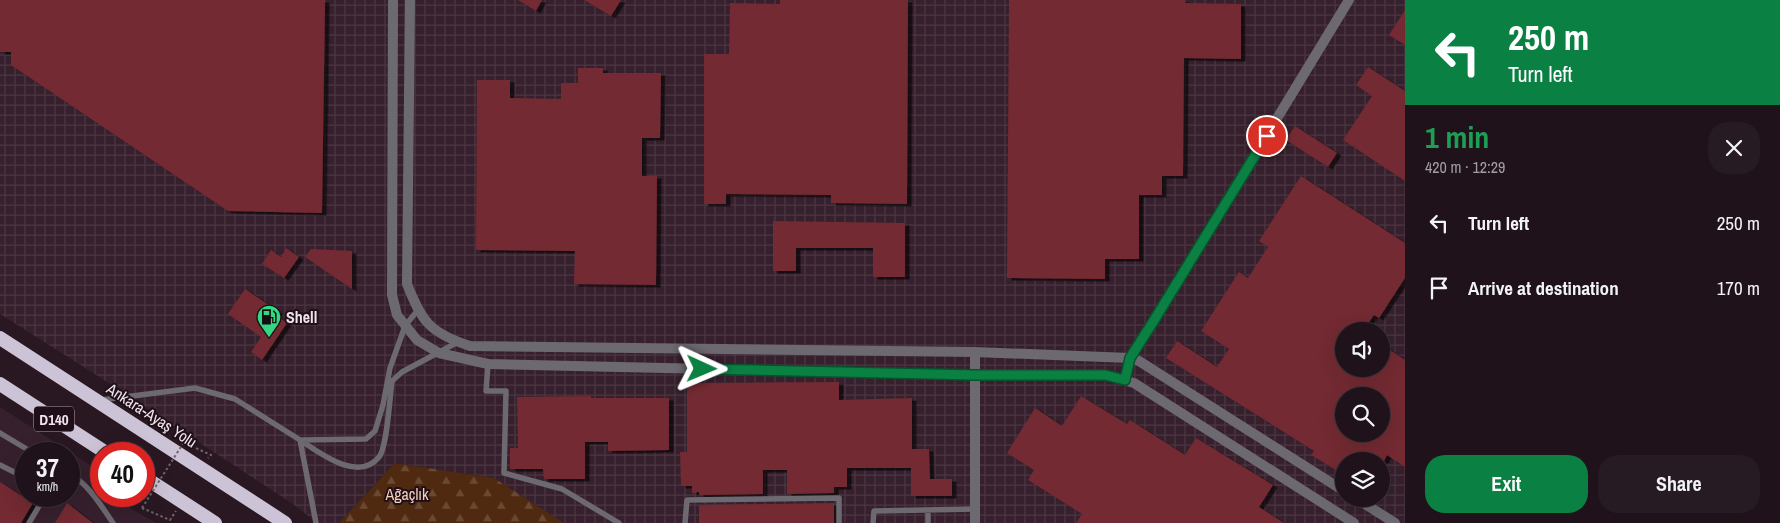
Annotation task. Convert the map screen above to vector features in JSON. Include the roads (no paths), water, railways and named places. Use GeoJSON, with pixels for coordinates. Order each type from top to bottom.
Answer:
{"type":"FeatureCollection","features":[{"type":"Feature","properties":{"kind":"highway","name":"Ankara-Ayaş Yolu"},"geometry":{"type":"LineString","coordinates":[[0,338],[285,523]]}},
{"type":"Feature","properties":{"kind":"highway","name":"D140"},"geometry":{"type":"LineString","coordinates":[[0,384],[90,442]]}},
{"type":"Feature","properties":{"kind":"highway"},"geometry":{"type":"LineString","coordinates":[[155,484],[215,523]]}},
{"type":"Feature","properties":{"kind":"street"},"geometry":{"type":"LineString","coordinates":[[393,0],[392,295],[396,315],[417,340],[439,353],[488,364],[974,375],[1105,375],[1134,383],[1354,523]]}},
{"type":"Feature","properties":{"kind":"street"},"geometry":{"type":"LineString","coordinates":[[410,0],[406,284],[417,310],[433,329],[450,340],[470,346],[975,352],[1130,358],[1139,361],[1335,484]]}},
{"type":"Feature","properties":{"kind":"street"},"geometry":{"type":"LineString","coordinates":[[1125,380],[1130,358],[1349,0]]}},
{"type":"Feature","properties":{"kind":"street"},"geometry":{"type":"LineString","coordinates":[[975,352],[975,523]]}},
{"type":"Feature","properties":{"kind":"street"},"geometry":{"type":"LineString","coordinates":[[1370,507],[1395,523]]}},
{"type":"Feature","properties":{"kind":"lane"},"geometry":{"type":"LineString","coordinates":[[300,440],[366,439],[374,431],[383,405],[390,368],[405,326],[417,310]]}},
{"type":"Feature","properties":{"kind":"lane"},"geometry":{"type":"LineString","coordinates":[[98,400],[195,388],[235,399],[330,460],[350,467],[366,466],[380,457],[384,444],[392,381],[402,372],[458,342]]}},
{"type":"Feature","properties":{"kind":"lane"},"geometry":{"type":"LineString","coordinates":[[488,364],[486,391],[506,391],[504,473],[562,489],[619,523]]}},
{"type":"Feature","properties":{"kind":"lane"},"geometry":{"type":"LineString","coordinates":[[0,433],[15,442]]}},
{"type":"Feature","properties":{"kind":"lane"},"geometry":{"type":"LineString","coordinates":[[300,440],[316,523]]}},
{"type":"Feature","properties":{"kind":"lane"},"geometry":{"type":"LineString","coordinates":[[0,465],[15,472]]}},
{"type":"Feature","properties":{"kind":"lane"},"geometry":{"type":"LineString","coordinates":[[80,480],[91,490],[113,523]]}},
{"type":"Feature","properties":{"kind":"lane"},"geometry":{"type":"LineString","coordinates":[[685,523],[687,500],[839,498],[839,523]]}},
{"type":"Feature","properties":{"kind":"lane"},"geometry":{"type":"LineString","coordinates":[[29,523],[38,507]]}},
{"type":"Feature","properties":{"kind":"lane"},"geometry":{"type":"LineString","coordinates":[[873,523],[874,511],[975,508]]}},
{"type":"Feature","properties":{"kind":"lane"},"geometry":{"type":"LineString","coordinates":[[928,510],[928,523]]}},
{"type":"Feature","properties":{"kind":"place","name":"Shell"},"geometry":{"type":"Point","coordinates":[269,338]}},
{"type":"Feature","properties":{"kind":"park label","name":"Ağaçlık"},"geometry":{"type":"Point","coordinates":[407,494]}}]}
